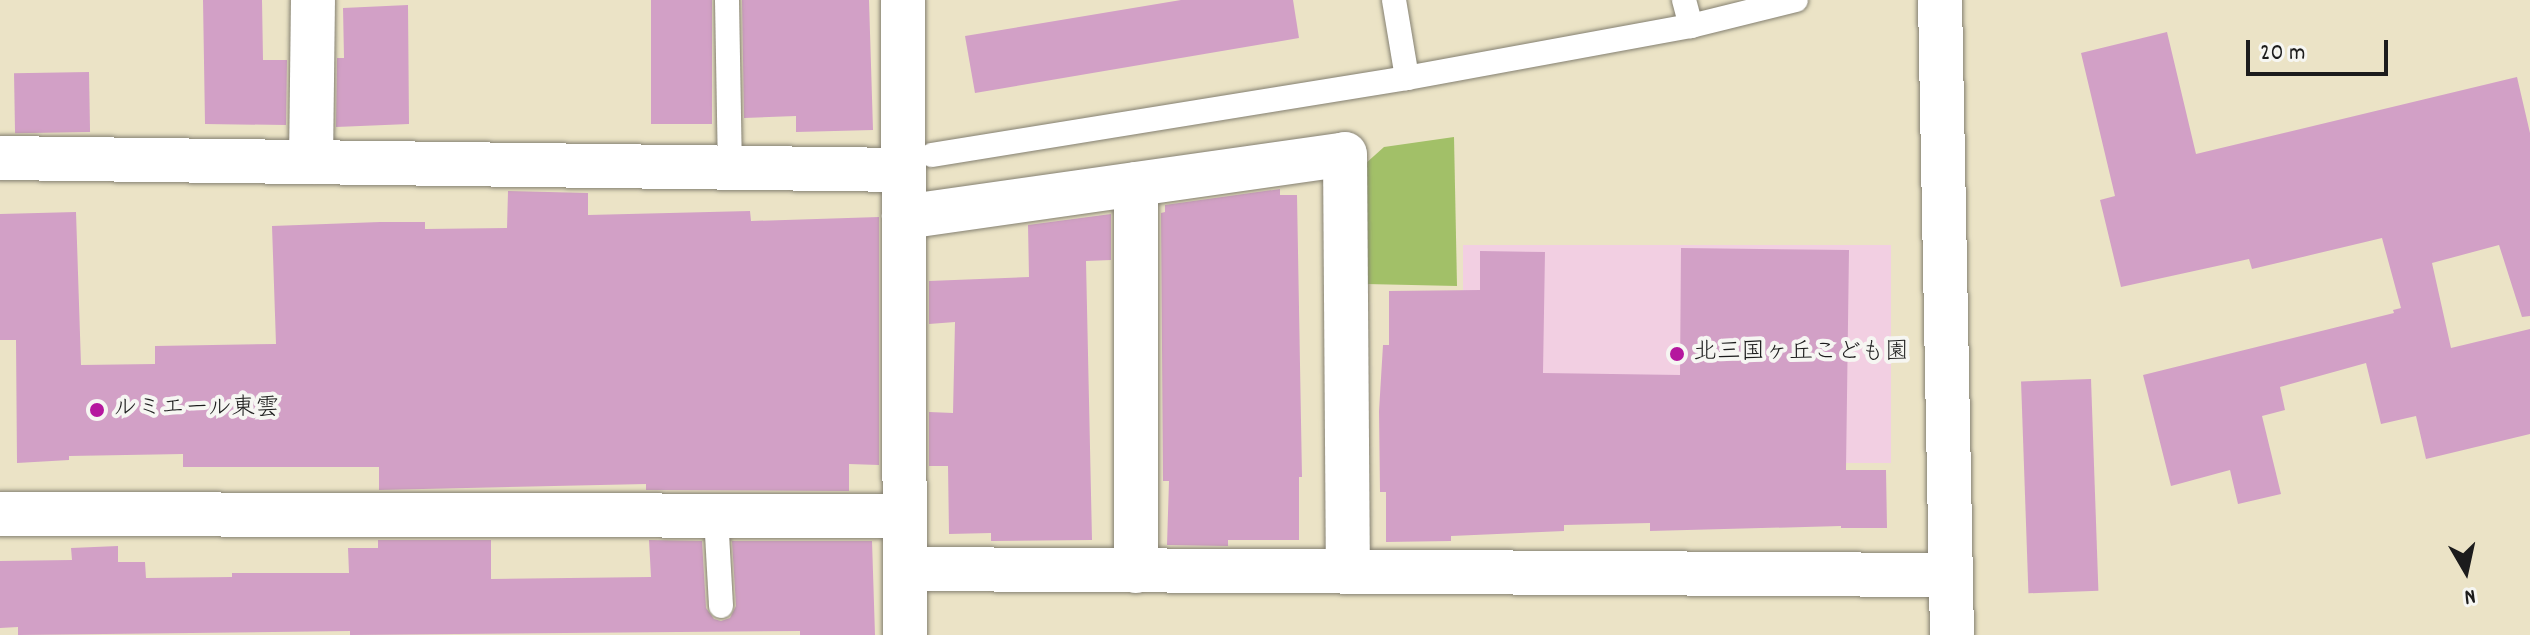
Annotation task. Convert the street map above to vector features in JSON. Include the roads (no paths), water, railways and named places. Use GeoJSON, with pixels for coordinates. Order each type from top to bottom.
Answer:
{"type":"FeatureCollection","features":[{"type":"Feature","properties":{"kind":"street"},"geometry":{"type":"LineString","coordinates":[[311,162],[313,0]]}},
{"type":"Feature","properties":{"kind":"street"},"geometry":{"type":"LineString","coordinates":[[903,0],[918,162],[904,217],[905,635]]}},
{"type":"Feature","properties":{"kind":"street"},"geometry":{"type":"LineString","coordinates":[[1940,0],[1952,635]]}},
{"type":"Feature","properties":{"kind":"street"},"geometry":{"type":"LineString","coordinates":[[904,217],[1345,154],[1348,572]]}},
{"type":"Feature","properties":{"kind":"street"},"geometry":{"type":"LineString","coordinates":[[0,158],[730,168],[918,162]]}},
{"type":"Feature","properties":{"kind":"street"},"geometry":{"type":"LineString","coordinates":[[1136,184],[1136,571]]}},
{"type":"Feature","properties":{"kind":"street"},"geometry":{"type":"LineString","coordinates":[[0,514],[904,516]]}},
{"type":"Feature","properties":{"kind":"street"},"geometry":{"type":"LineString","coordinates":[[905,569],[1951,575]]}},
{"type":"Feature","properties":{"kind":"lane"},"geometry":{"type":"LineString","coordinates":[[727,0],[730,168]]}},
{"type":"Feature","properties":{"kind":"lane"},"geometry":{"type":"LineString","coordinates":[[1394,0],[1407,78]]}},
{"type":"Feature","properties":{"kind":"lane"},"geometry":{"type":"LineString","coordinates":[[1684,0],[1691,26]]}},
{"type":"Feature","properties":{"kind":"lane"},"geometry":{"type":"LineString","coordinates":[[918,162],[1691,26],[1796,0]]}},
{"type":"Feature","properties":{"kind":"lane"},"geometry":{"type":"LineString","coordinates":[[716,516],[721,606]]}},
{"type":"Feature","properties":{"kind":"place","name":"北三国ヶ丘こども園"},"geometry":{"type":"Point","coordinates":[1677,354]}},
{"type":"Feature","properties":{"kind":"place","name":"ルミエール東雲"},"geometry":{"type":"Point","coordinates":[97,410]}}]}
